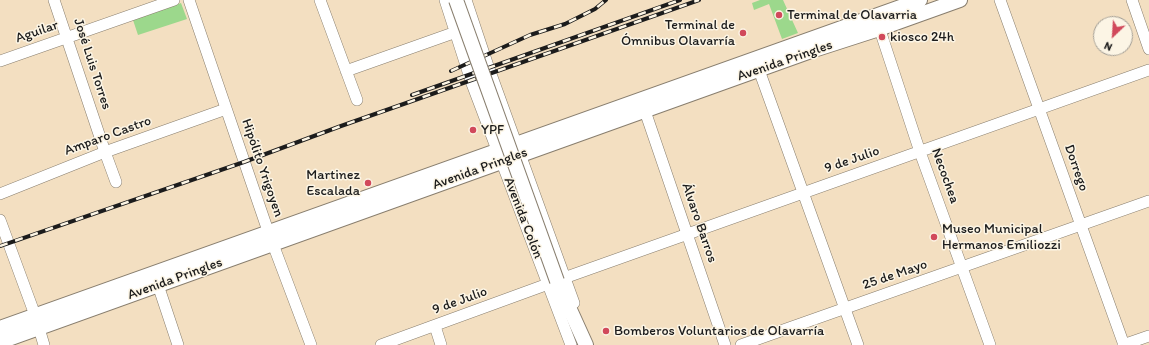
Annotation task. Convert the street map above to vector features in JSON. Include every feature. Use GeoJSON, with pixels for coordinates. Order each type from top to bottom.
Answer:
{"type":"FeatureCollection","features":[{"type":"Feature","properties":{"kind":"main road","name":"Avenida Colón"},"geometry":{"type":"LineString","coordinates":[[456,0],[556,281],[576,345]]}},
{"type":"Feature","properties":{"kind":"main road","name":"Avenida Pringles"},"geometry":{"type":"LineString","coordinates":[[518,149],[645,111],[814,50],[877,23],[920,0]]}},
{"type":"Feature","properties":{"kind":"main road","name":"Avenida Pringles"},"geometry":{"type":"LineString","coordinates":[[0,342],[37,322],[270,237],[877,23],[960,0]]}},
{"type":"Feature","properties":{"kind":"main road","name":"Avenida Pringles"},"geometry":{"type":"LineString","coordinates":[[0,328],[37,322],[158,285],[270,237]]}},
{"type":"Feature","properties":{"kind":"main road","name":"Avenida Colón"},"geometry":{"type":"LineString","coordinates":[[556,281],[586,345]]}},
{"type":"Feature","properties":{"kind":"street","name":"José Luis Torres"},"geometry":{"type":"LineString","coordinates":[[54,0],[116,182]]}},
{"type":"Feature","properties":{"kind":"street","name":"Aguilar"},"geometry":{"type":"LineString","coordinates":[[0,60],[68,38],[174,0]]}},
{"type":"Feature","properties":{"kind":"street","name":"Hipólito Yrigoyen"},"geometry":{"type":"LineString","coordinates":[[188,0],[270,237],[311,345]]}},
{"type":"Feature","properties":{"kind":"street"},"geometry":{"type":"LineString","coordinates":[[320,0],[357,100]]}},
{"type":"Feature","properties":{"kind":"street","name":"Avenida Colón"},"geometry":{"type":"LineString","coordinates":[[444,0],[456,32],[471,81],[500,156],[556,281],[589,345]]}},
{"type":"Feature","properties":{"kind":"street","name":"Avenida Colón"},"geometry":{"type":"LineString","coordinates":[[466,0],[518,149],[556,281],[571,345]]}},
{"type":"Feature","properties":{"kind":"street","name":"Dorrego"},"geometry":{"type":"LineString","coordinates":[[1000,0],[1124,345]]}},
{"type":"Feature","properties":{"kind":"street"},"geometry":{"type":"LineString","coordinates":[[1132,0],[1149,49]]}},
{"type":"Feature","properties":{"kind":"street","name":"Necochea"},"geometry":{"type":"LineString","coordinates":[[877,23],[920,152],[990,345]]}},
{"type":"Feature","properties":{"kind":"street"},"geometry":{"type":"LineString","coordinates":[[346,71],[456,32]]}},
{"type":"Feature","properties":{"kind":"street"},"geometry":{"type":"LineString","coordinates":[[759,70],[858,345]]}},
{"type":"Feature","properties":{"kind":"street","name":"9 de Julio"},"geometry":{"type":"LineString","coordinates":[[381,345],[556,281],[688,235],[803,192],[1040,110],[1149,70]]}},
{"type":"Feature","properties":{"kind":"street","name":"Amparo Castro"},"geometry":{"type":"LineString","coordinates":[[0,194],[105,152],[226,109]]}},
{"type":"Feature","properties":{"kind":"street","name":"Álvaro Barros"},"geometry":{"type":"LineString","coordinates":[[645,111],[725,345]]}},
{"type":"Feature","properties":{"kind":"street","name":"25 de Mayo"},"geometry":{"type":"LineString","coordinates":[[741,345],[1149,200]]}},
{"type":"Feature","properties":{"kind":"street"},"geometry":{"type":"LineString","coordinates":[[0,220],[44,345]]}},
{"type":"Feature","properties":{"kind":"street"},"geometry":{"type":"LineString","coordinates":[[158,285],[178,345]]}},
{"type":"Feature","properties":{"kind":"street"},"geometry":{"type":"LineString","coordinates":[[435,326],[441,345]]}},
{"type":"Feature","properties":{"kind":"street"},"geometry":{"type":"LineString","coordinates":[[1124,345],[1149,336]]}},
{"type":"Feature","properties":{"kind":"green space"},"geometry":{"type":"Polygon","coordinates":[[[760,0],[783,0],[798,33],[782,39],[769,4],[754,10],[752,3],[760,0]]]}},
{"type":"Feature","properties":{"kind":"green space"},"geometry":{"type":"Polygon","coordinates":[[[181,3],[187,19],[138,35],[133,20],[181,3]]]}},
{"type":"Feature","properties":{"kind":"railway"},"geometry":{"type":"LineString","coordinates":[[451,71],[530,35],[565,24],[595,9],[606,0]]}},
{"type":"Feature","properties":{"kind":"railway"},"geometry":{"type":"LineString","coordinates":[[412,95],[680,0]]}},
{"type":"Feature","properties":{"kind":"railway"},"geometry":{"type":"LineString","coordinates":[[0,246],[244,162],[341,126],[699,0]]}},
{"type":"Feature","properties":{"kind":"place","name":"Terminal de Olavarria"},"geometry":{"type":"Point","coordinates":[779,15]}},
{"type":"Feature","properties":{"kind":"place","name":"Terminal de Ómnibus Olavarría"},"geometry":{"type":"Point","coordinates":[743,33]}},
{"type":"Feature","properties":{"kind":"place","name":"kiosco 24h"},"geometry":{"type":"Point","coordinates":[882,37]}},
{"type":"Feature","properties":{"kind":"place","name":"YPF"},"geometry":{"type":"Point","coordinates":[473,130]}},
{"type":"Feature","properties":{"kind":"place","name":"Martinez Escalada"},"geometry":{"type":"Point","coordinates":[368,183]}},
{"type":"Feature","properties":{"kind":"place","name":"Museo Municipal Hermanos Emiliozzi"},"geometry":{"type":"Point","coordinates":[934,237]}},
{"type":"Feature","properties":{"kind":"place","name":"Bomberos Voluntarios de Olavarría"},"geometry":{"type":"Point","coordinates":[606,331]}}]}
